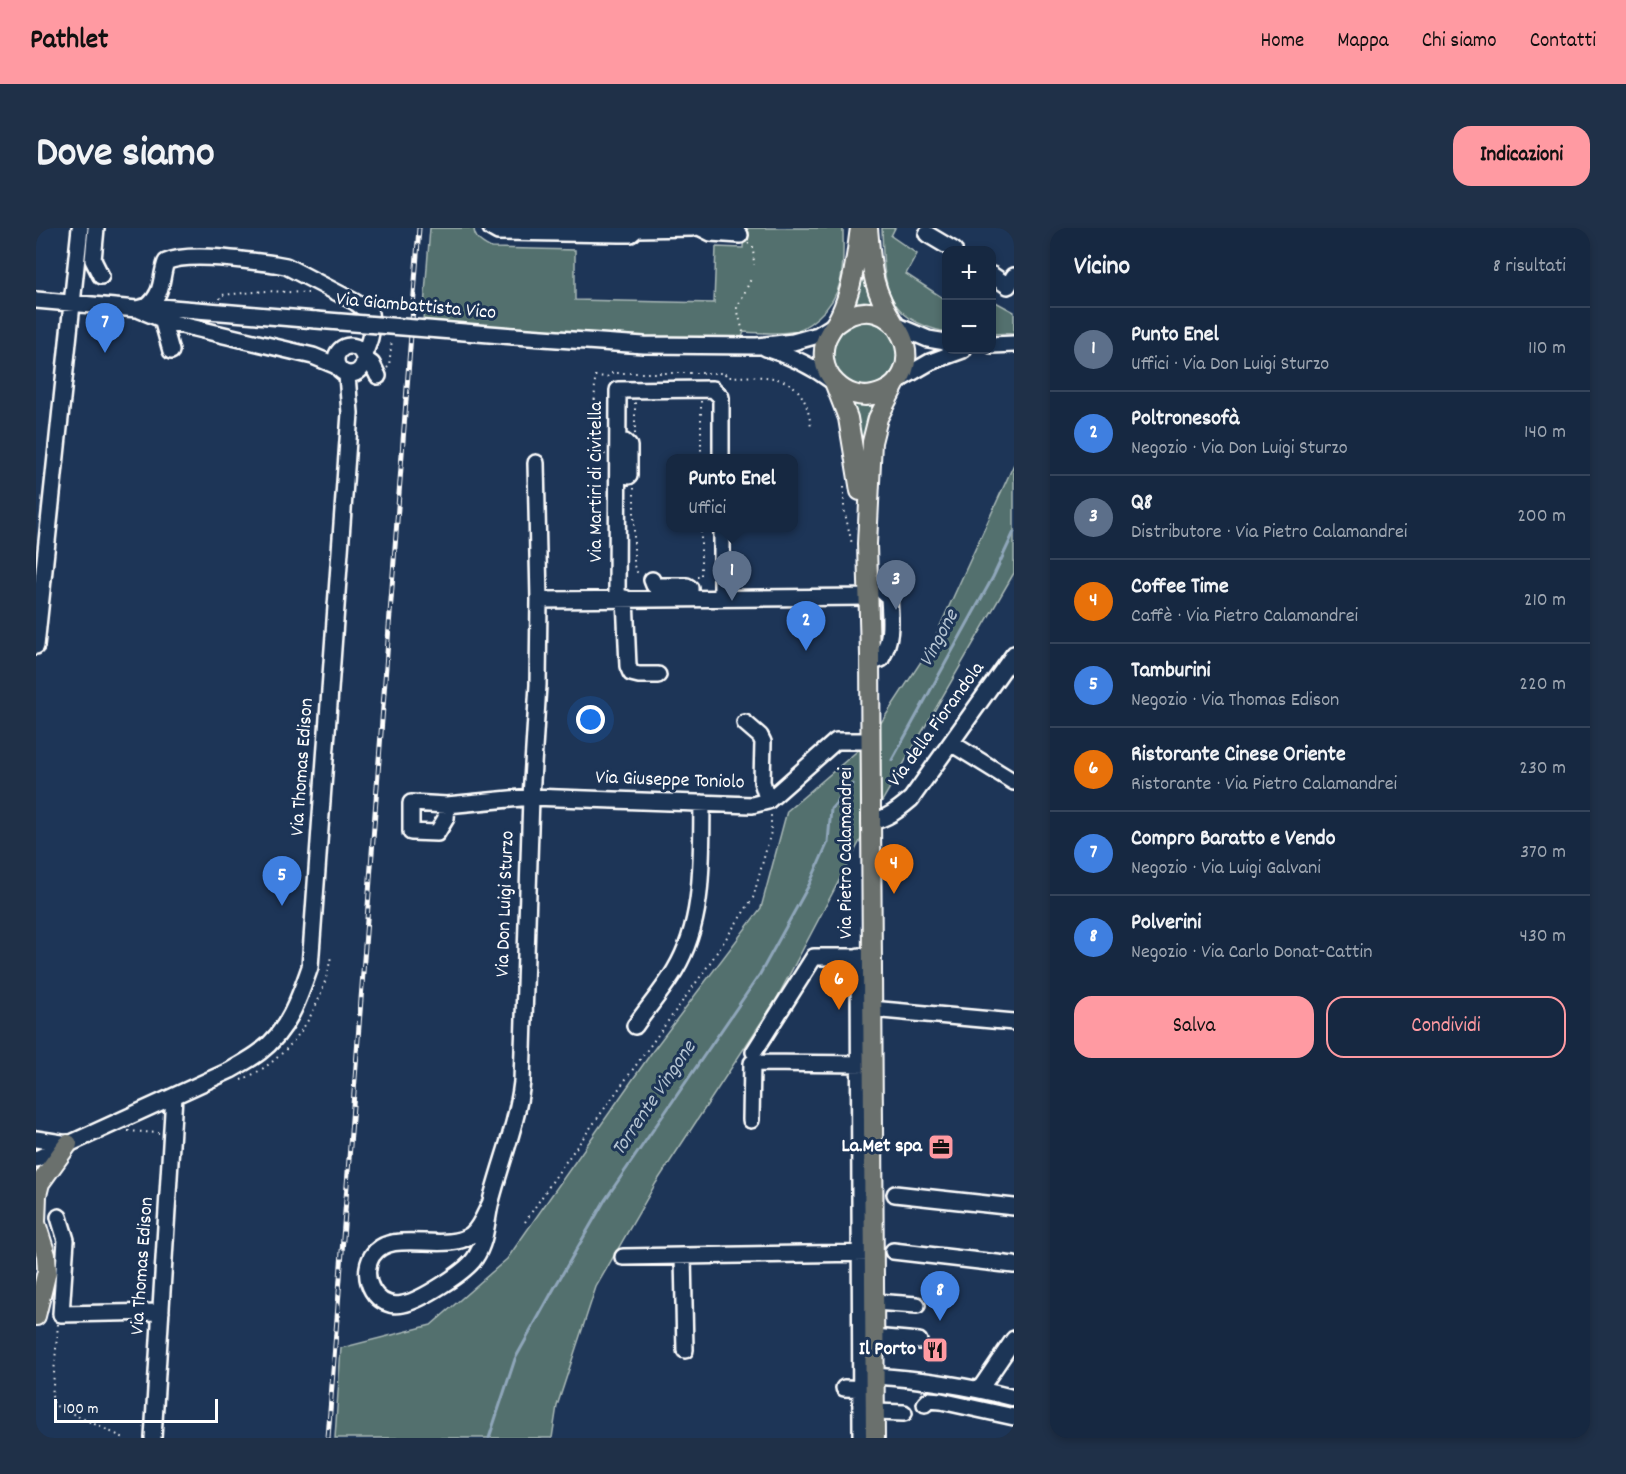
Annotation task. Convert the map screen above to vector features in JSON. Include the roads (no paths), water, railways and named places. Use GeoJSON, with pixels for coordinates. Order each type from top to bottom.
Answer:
{"type":"FeatureCollection","features":[{"type":"Feature","properties":{"kind":"main road"},"geometry":{"type":"LineString","coordinates":[[860,228],[850,290],[836,324],[825,341],[824,351],[826,367],[834,381],[848,418],[855,452],[860,545]]}},
{"type":"Feature","properties":{"kind":"main road"},"geometry":{"type":"LineString","coordinates":[[860,545],[872,442],[878,418],[904,370],[907,352],[903,335],[876,290],[871,270],[868,228]]}},
{"type":"Feature","properties":{"kind":"main road"},"geometry":{"type":"LineString","coordinates":[[836,324],[855,313],[866,312],[877,314],[895,325]]}},
{"type":"Feature","properties":{"kind":"main road"},"geometry":{"type":"LineString","coordinates":[[834,381],[850,393],[869,396],[889,388],[897,381]]}},
{"type":"Feature","properties":{"kind":"main road","name":"Via Pietro Calamandrei"},"geometry":{"type":"LineString","coordinates":[[860,545],[869,591],[870,816],[865,957],[871,1009],[866,1064],[867,1253],[874,1302],[870,1384],[875,1438]]}},
{"type":"Feature","properties":{"kind":"main road"},"geometry":{"type":"LineString","coordinates":[[36,1316],[47,1271],[46,1255],[36,1223],[37,1195],[40,1183],[68,1144]]}},
{"type":"Feature","properties":{"kind":"street"},"geometry":{"type":"LineString","coordinates":[[36,646],[80,228]]}},
{"type":"Feature","properties":{"kind":"street"},"geometry":{"type":"LineString","coordinates":[[96,228],[93,260],[101,276]]}},
{"type":"Feature","properties":{"kind":"street"},"geometry":{"type":"LineString","coordinates":[[491,228],[498,232],[620,234],[631,234],[637,228],[693,228]]}},
{"type":"Feature","properties":{"kind":"street"},"geometry":{"type":"LineString","coordinates":[[701,228],[711,233],[740,235]]}},
{"type":"Feature","properties":{"kind":"street"},"geometry":{"type":"LineString","coordinates":[[927,234],[947,246]]}},
{"type":"Feature","properties":{"kind":"street"},"geometry":{"type":"LineString","coordinates":[[354,362],[372,338],[370,313],[355,302],[286,266],[204,258],[174,258],[166,261],[164,280],[156,299],[143,308],[162,319],[313,356],[354,362],[372,364],[378,376]]}},
{"type":"Feature","properties":{"kind":"street"},"geometry":{"type":"LineString","coordinates":[[996,278],[1008,286],[1014,276]]}},
{"type":"Feature","properties":{"kind":"street","name":"Via Giambattista Vico"},"geometry":{"type":"LineString","coordinates":[[36,300],[644,345],[793,342],[818,335],[836,324]]}},
{"type":"Feature","properties":{"kind":"street"},"geometry":{"type":"LineString","coordinates":[[162,319],[171,351]]}},
{"type":"Feature","properties":{"kind":"street"},"geometry":{"type":"LineString","coordinates":[[895,325],[928,339],[942,341]]}},
{"type":"Feature","properties":{"kind":"street","name":"Via Giambattista Vico"},"geometry":{"type":"LineString","coordinates":[[752,342],[792,356],[834,381]]}},
{"type":"Feature","properties":{"kind":"street"},"geometry":{"type":"LineString","coordinates":[[996,345],[1014,344]]}},
{"type":"Feature","properties":{"kind":"street"},"geometry":{"type":"LineString","coordinates":[[897,381],[930,362],[952,354]]}},
{"type":"Feature","properties":{"kind":"street","name":"Via Thomas Edison"},"geometry":{"type":"LineString","coordinates":[[36,1159],[231,1070],[261,1052],[282,1030],[298,1002],[317,941],[354,362]]}},
{"type":"Feature","properties":{"kind":"street","name":"Via Martiri di Civitella"},"geometry":{"type":"LineString","coordinates":[[658,675],[631,673],[628,666],[626,622],[621,598],[618,390],[713,389],[721,397],[722,454]]}},
{"type":"Feature","properties":{"kind":"street"},"geometry":{"type":"LineString","coordinates":[[618,442],[625,442],[629,446],[632,481]]}},
{"type":"Feature","properties":{"kind":"street","name":"Via Don Luigi Sturzo"},"geometry":{"type":"LineString","coordinates":[[490,1204],[477,1229],[470,1236],[445,1243],[399,1242],[385,1245],[373,1254],[368,1265],[367,1279],[371,1291],[391,1304],[403,1305],[453,1279],[475,1259],[483,1241],[490,1204],[519,1110],[522,1083],[531,797],[538,685],[536,463]]}},
{"type":"Feature","properties":{"kind":"street"},"geometry":{"type":"LineString","coordinates":[[722,532],[722,598]]}},
{"type":"Feature","properties":{"kind":"street"},"geometry":{"type":"LineString","coordinates":[[650,579],[654,585],[658,586],[687,586],[690,588],[690,598]]}},
{"type":"Feature","properties":{"kind":"street"},"geometry":{"type":"LineString","coordinates":[[539,600],[722,598],[869,591]]}},
{"type":"Feature","properties":{"kind":"street","name":"Via della Fiorandola"},"geometry":{"type":"LineString","coordinates":[[870,816],[881,820],[911,799],[951,743],[1009,670],[1014,654]]}},
{"type":"Feature","properties":{"kind":"street"},"geometry":{"type":"LineString","coordinates":[[745,723],[760,736],[763,742],[762,782],[768,801]]}},
{"type":"Feature","properties":{"kind":"street","name":"Via Giuseppe Toniolo"},"geometry":{"type":"LineString","coordinates":[[447,805],[531,797],[752,805],[768,801],[836,741],[869,744]]}},
{"type":"Feature","properties":{"kind":"street"},"geometry":{"type":"LineString","coordinates":[[951,743],[1014,782]]}},
{"type":"Feature","properties":{"kind":"street"},"geometry":{"type":"LineString","coordinates":[[634,1026],[676,970],[691,936],[699,897],[702,803]]}},
{"type":"Feature","properties":{"kind":"street"},"geometry":{"type":"LineString","coordinates":[[751,1120],[752,1063],[866,1064],[865,957],[814,957],[754,1052]]}},
{"type":"Feature","properties":{"kind":"street"},"geometry":{"type":"LineString","coordinates":[[871,1009],[1014,1022]]}},
{"type":"Feature","properties":{"kind":"street","name":"Via Thomas Edison"},"geometry":{"type":"LineString","coordinates":[[153,1438],[174,1096]]}},
{"type":"Feature","properties":{"kind":"street"},"geometry":{"type":"LineString","coordinates":[[36,1139],[68,1144]]}},
{"type":"Feature","properties":{"kind":"street"},"geometry":{"type":"LineString","coordinates":[[895,1194],[1014,1207]]}},
{"type":"Feature","properties":{"kind":"street"},"geometry":{"type":"LineString","coordinates":[[60,1217],[66,1240],[61,1314],[161,1312]]}},
{"type":"Feature","properties":{"kind":"street"},"geometry":{"type":"LineString","coordinates":[[1014,1258],[893,1247],[1014,1265]]}},
{"type":"Feature","properties":{"kind":"street"},"geometry":{"type":"LineString","coordinates":[[623,1257],[867,1253],[870,1384],[861,1438]]}},
{"type":"Feature","properties":{"kind":"street"},"geometry":{"type":"LineString","coordinates":[[683,1256],[685,1350]]}},
{"type":"Feature","properties":{"kind":"street"},"geometry":{"type":"LineString","coordinates":[[874,1302],[917,1305]]}},
{"type":"Feature","properties":{"kind":"street"},"geometry":{"type":"LineString","coordinates":[[874,1337],[919,1341]]}},
{"type":"Feature","properties":{"kind":"street"},"geometry":{"type":"LineString","coordinates":[[980,1389],[1014,1339]]}},
{"type":"Feature","properties":{"kind":"street"},"geometry":{"type":"LineString","coordinates":[[844,1388],[905,1377],[980,1389],[1014,1398]]}},
{"type":"Feature","properties":{"kind":"street"},"geometry":{"type":"LineString","coordinates":[[925,1404],[929,1400],[941,1401],[1014,1417]]}},
{"type":"Feature","properties":{"kind":"street"},"geometry":{"type":"LineString","coordinates":[[874,1412],[904,1413]]}},
{"type":"Feature","properties":{"kind":"waterway","name":"Vingone"},"geometry":{"type":"LineString","coordinates":[[892,760],[993,577],[1014,532]]}},
{"type":"Feature","properties":{"kind":"waterway","name":"Torrente Vingone"},"geometry":{"type":"LineString","coordinates":[[489,1438],[515,1359],[556,1285],[605,1200],[760,974],[809,885],[828,842],[831,809],[853,784]]}},
{"type":"Feature","properties":{"kind":"railway"},"geometry":{"type":"LineString","coordinates":[[328,1438],[419,228]]}},
{"type":"Feature","properties":{"kind":"place","name":"Compro Baratto e Vendo"},"geometry":{"type":"Point","coordinates":[105,353]}},
{"type":"Feature","properties":{"kind":"place","name":"Punto Enel"},"geometry":{"type":"Point","coordinates":[732,601]}},
{"type":"Feature","properties":{"kind":"place","name":"Q8"},"geometry":{"type":"Point","coordinates":[896,610]}},
{"type":"Feature","properties":{"kind":"place","name":"Poltronesofà"},"geometry":{"type":"Point","coordinates":[806,651]}},
{"type":"Feature","properties":{"kind":"place","name":"Coffee Time"},"geometry":{"type":"Point","coordinates":[894,894]}},
{"type":"Feature","properties":{"kind":"place","name":"Tamburini"},"geometry":{"type":"Point","coordinates":[282,906]}},
{"type":"Feature","properties":{"kind":"place","name":"Ristorante Cinese Oriente"},"geometry":{"type":"Point","coordinates":[839,1010]}},
{"type":"Feature","properties":{"kind":"place","name":"La.Met spa"},"geometry":{"type":"Point","coordinates":[941,1147]}},
{"type":"Feature","properties":{"kind":"place","name":"Polverini"},"geometry":{"type":"Point","coordinates":[940,1321]}},
{"type":"Feature","properties":{"kind":"place","name":"Il Porto"},"geometry":{"type":"Point","coordinates":[935,1350]}}]}
